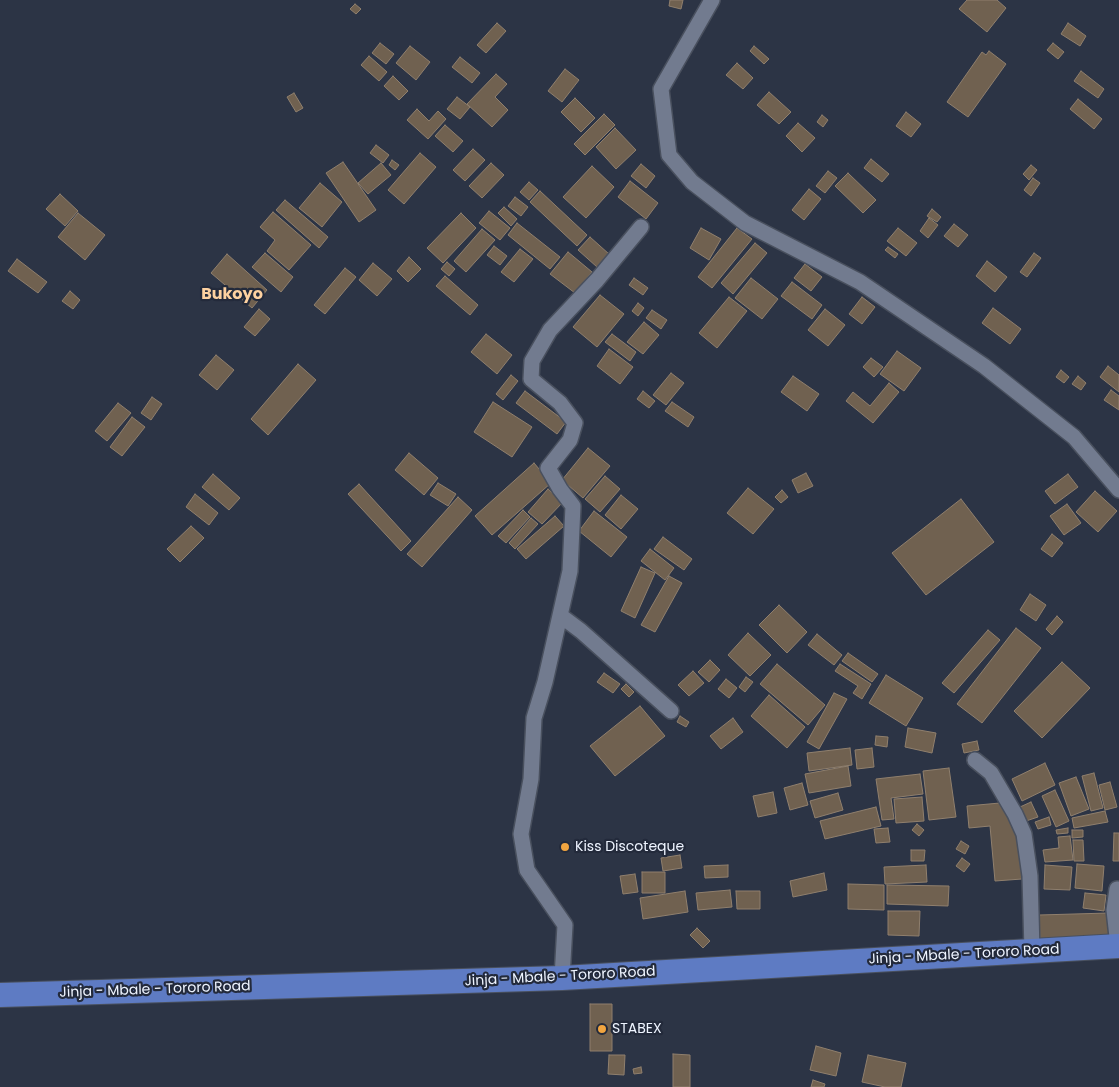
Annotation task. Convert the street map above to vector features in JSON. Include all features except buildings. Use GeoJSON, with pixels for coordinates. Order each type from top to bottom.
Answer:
{"type":"FeatureCollection","features":[{"type":"Feature","properties":{"kind":"main road","name":"Jinja - Mbale - Tororo Road"},"geometry":{"type":"LineString","coordinates":[[0,995],[562,978],[1119,946]]}},
{"type":"Feature","properties":{"kind":"street"},"geometry":{"type":"LineString","coordinates":[[712,0],[661,89],[669,155],[692,182],[745,223],[860,282],[984,366],[1074,437],[1119,490]]}},
{"type":"Feature","properties":{"kind":"street"},"geometry":{"type":"LineString","coordinates":[[562,978],[565,924],[527,870],[522,834],[531,779],[534,718],[545,682],[570,571],[573,506],[560,489],[548,468],[570,440],[575,423],[560,402],[531,380],[532,360],[550,330],[597,280],[641,227]]}},
{"type":"Feature","properties":{"kind":"street"},"geometry":{"type":"LineString","coordinates":[[561,616],[581,631],[671,711]]}},
{"type":"Feature","properties":{"kind":"street"},"geometry":{"type":"LineString","coordinates":[[975,760],[991,774],[1015,814],[1024,834],[1030,876],[1032,951]]}},
{"type":"Feature","properties":{"kind":"street"},"geometry":{"type":"LineString","coordinates":[[1117,889],[1114,910],[1119,946]]}},
{"type":"Feature","properties":{"kind":"place","name":"Kiss Discoteque"},"geometry":{"type":"Point","coordinates":[565,847]}},
{"type":"Feature","properties":{"kind":"place","name":"STABEX"},"geometry":{"type":"Point","coordinates":[602,1029]}},
{"type":"Feature","properties":{"kind":"district","name":"Bukoyo"},"geometry":{"type":"Point","coordinates":[232,295]}}]}
